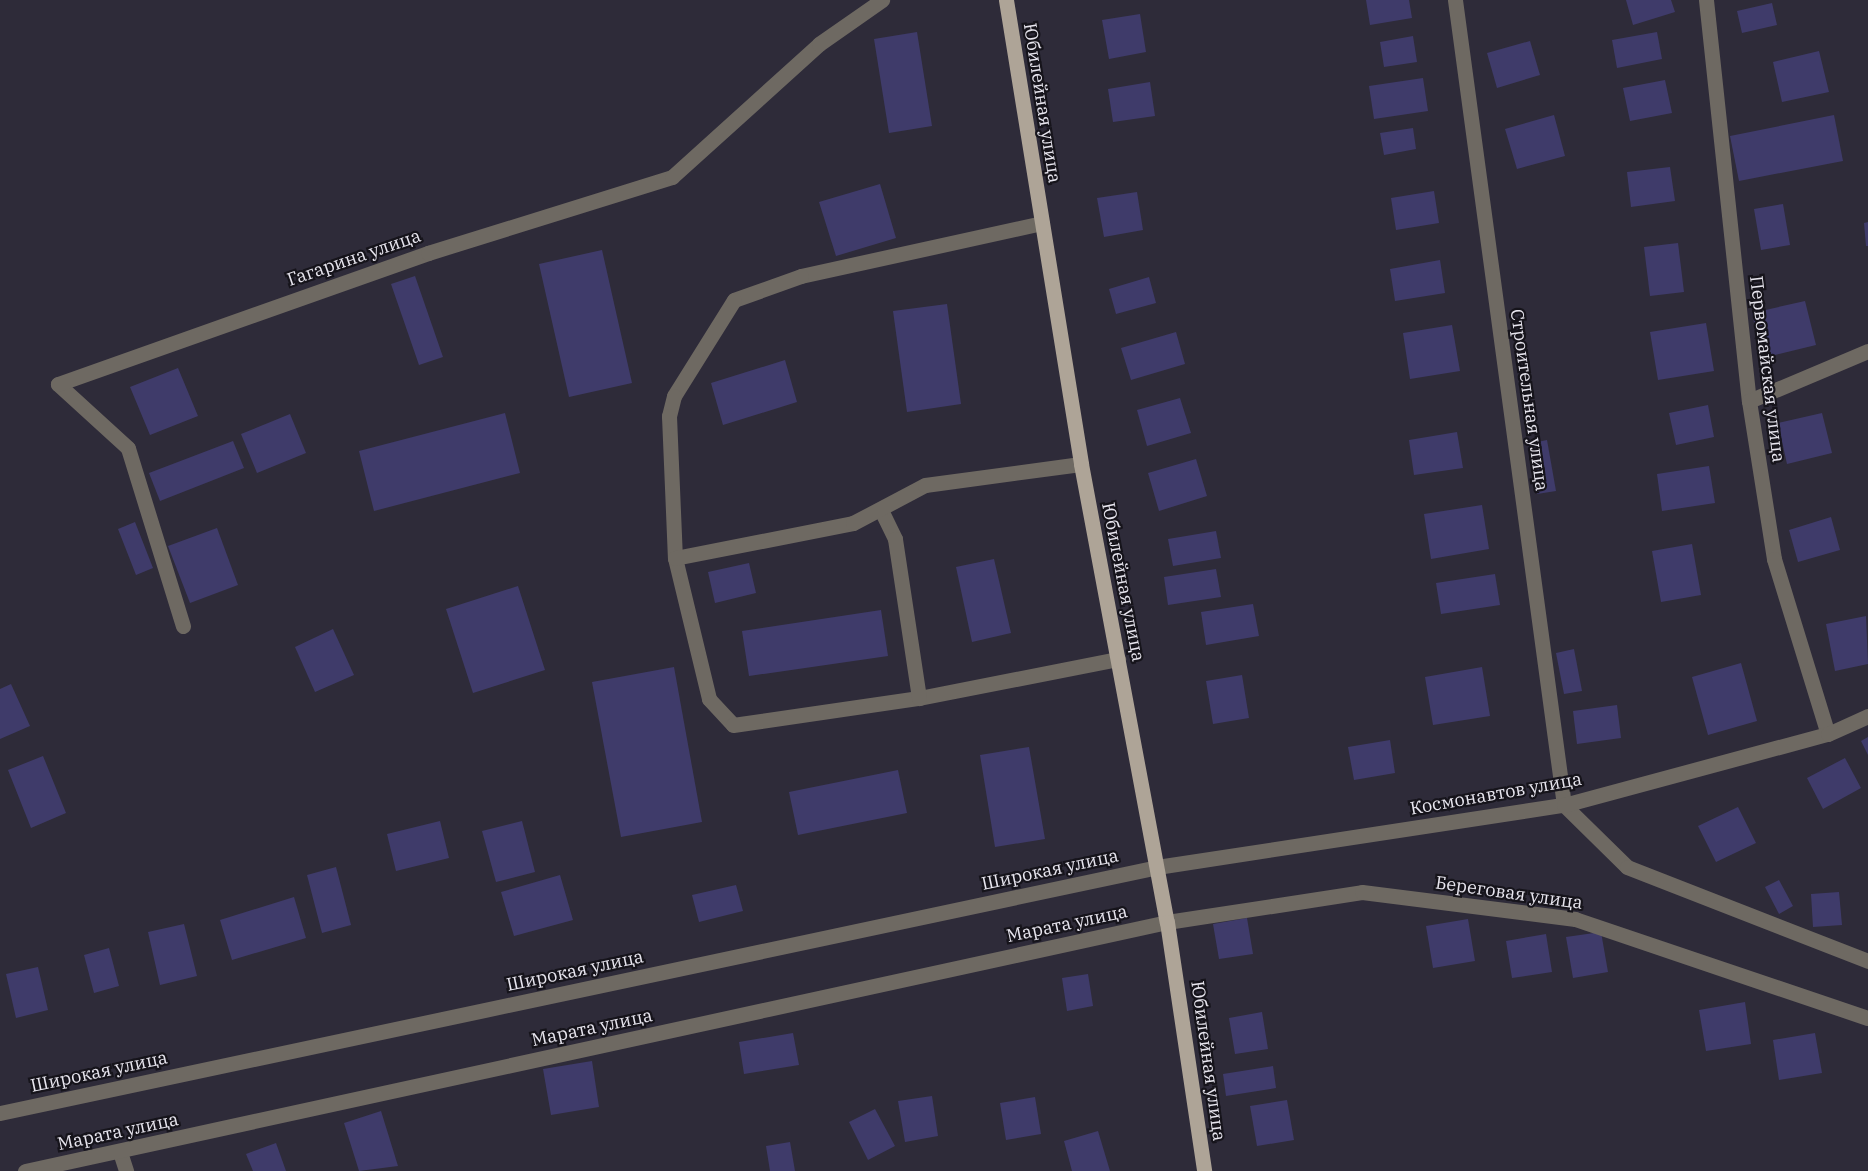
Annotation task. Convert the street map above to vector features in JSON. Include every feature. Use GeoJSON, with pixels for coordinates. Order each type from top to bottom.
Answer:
{"type":"FeatureCollection","features":[{"type":"Feature","properties":{"kind":"main road","name":"Юбилейная улица"},"geometry":{"type":"LineString","coordinates":[[1006,0],[1081,464],[1167,922],[1204,1171]]}},
{"type":"Feature","properties":{"kind":"street","name":"Гагарина улица"},"geometry":{"type":"LineString","coordinates":[[183,626],[128,448],[58,384],[428,253],[672,177],[819,44],[882,0]]}},
{"type":"Feature","properties":{"kind":"street","name":"Строительная улица"},"geometry":{"type":"LineString","coordinates":[[1455,0],[1564,805]]}},
{"type":"Feature","properties":{"kind":"street","name":"Первомайская улица"},"geometry":{"type":"LineString","coordinates":[[1706,0],[1749,401],[1774,559],[1828,734]]}},
{"type":"Feature","properties":{"kind":"street"},"geometry":{"type":"LineString","coordinates":[[1042,223],[801,276],[734,300],[674,396],[669,416],[675,558],[709,699],[733,725],[919,698],[1118,659]]}},
{"type":"Feature","properties":{"kind":"street"},"geometry":{"type":"LineString","coordinates":[[1749,401],[1868,351]]}},
{"type":"Feature","properties":{"kind":"street"},"geometry":{"type":"LineString","coordinates":[[675,558],[853,523],[881,510],[925,484],[1081,464]]}},
{"type":"Feature","properties":{"kind":"street"},"geometry":{"type":"LineString","coordinates":[[881,510],[900,562],[919,698]]}},
{"type":"Feature","properties":{"kind":"street","name":"Космонавтов улица"},"geometry":{"type":"LineString","coordinates":[[1157,867],[1564,805],[1828,734],[1868,716]]}},
{"type":"Feature","properties":{"kind":"street"},"geometry":{"type":"LineString","coordinates":[[1564,805],[1627,867],[1868,961]]}},
{"type":"Feature","properties":{"kind":"street","name":"Широкая улица"},"geometry":{"type":"LineString","coordinates":[[0,1113],[1157,867]]}},
{"type":"Feature","properties":{"kind":"street","name":"Береговая улица"},"geometry":{"type":"LineString","coordinates":[[1167,922],[1362,892],[1575,919],[1868,1018]]}},
{"type":"Feature","properties":{"kind":"street","name":"Марата улица"},"geometry":{"type":"LineString","coordinates":[[26,1171],[1167,922]]}},
{"type":"Feature","properties":{"kind":"street"},"geometry":{"type":"LineString","coordinates":[[120,1152],[126,1171]]}},
{"type":"Feature","properties":{"kind":"building"},"geometry":{"type":"Polygon","coordinates":[[[1366,0],[1409,0],[1412,18],[1370,25],[1366,0]]]}},
{"type":"Feature","properties":{"kind":"building"},"geometry":{"type":"Polygon","coordinates":[[[1626,0],[1671,0],[1675,12],[1633,25],[1626,0]]]}},
{"type":"Feature","properties":{"kind":"building"},"geometry":{"type":"Polygon","coordinates":[[[1772,3],[1777,25],[1742,33],[1737,11],[1772,3]]]}},
{"type":"Feature","properties":{"kind":"building"},"geometry":{"type":"Polygon","coordinates":[[[1140,14],[1146,52],[1109,59],[1102,20],[1140,14]]]}},
{"type":"Feature","properties":{"kind":"building"},"geometry":{"type":"Polygon","coordinates":[[[917,32],[932,126],[889,133],[874,39],[917,32]]]}},
{"type":"Feature","properties":{"kind":"building"},"geometry":{"type":"Polygon","coordinates":[[[1657,32],[1662,59],[1617,68],[1612,40],[1657,32]]]}},
{"type":"Feature","properties":{"kind":"building"},"geometry":{"type":"Polygon","coordinates":[[[1413,36],[1417,62],[1384,67],[1380,42],[1413,36]]]}},
{"type":"Feature","properties":{"kind":"building"},"geometry":{"type":"Polygon","coordinates":[[[1530,41],[1540,75],[1497,88],[1487,53],[1530,41]]]}},
{"type":"Feature","properties":{"kind":"building"},"geometry":{"type":"Polygon","coordinates":[[[1819,51],[1829,92],[1782,102],[1773,62],[1819,51]]]}},
{"type":"Feature","properties":{"kind":"building"},"geometry":{"type":"Polygon","coordinates":[[[1423,78],[1428,111],[1374,119],[1369,86],[1423,78]]]}},
{"type":"Feature","properties":{"kind":"building"},"geometry":{"type":"Polygon","coordinates":[[[1665,80],[1672,113],[1630,121],[1623,88],[1665,80]]]}},
{"type":"Feature","properties":{"kind":"building"},"geometry":{"type":"Polygon","coordinates":[[[1150,82],[1155,116],[1113,122],[1108,89],[1150,82]]]}},
{"type":"Feature","properties":{"kind":"building"},"geometry":{"type":"Polygon","coordinates":[[[1554,115],[1565,156],[1517,169],[1505,129],[1554,115]]]}},
{"type":"Feature","properties":{"kind":"building"},"geometry":{"type":"Polygon","coordinates":[[[1834,115],[1843,161],[1739,181],[1730,136],[1834,115]]]}},
{"type":"Feature","properties":{"kind":"building"},"geometry":{"type":"Polygon","coordinates":[[[1413,128],[1416,149],[1384,155],[1380,133],[1413,128]]]}},
{"type":"Feature","properties":{"kind":"building"},"geometry":{"type":"Polygon","coordinates":[[[1670,167],[1675,201],[1631,207],[1627,172],[1670,167]]]}},
{"type":"Feature","properties":{"kind":"building"},"geometry":{"type":"Polygon","coordinates":[[[880,184],[896,238],[836,256],[819,202],[880,184]]]}},
{"type":"Feature","properties":{"kind":"building"},"geometry":{"type":"Polygon","coordinates":[[[1434,191],[1439,223],[1396,230],[1391,198],[1434,191]]]}},
{"type":"Feature","properties":{"kind":"building"},"geometry":{"type":"Polygon","coordinates":[[[1137,192],[1143,230],[1104,237],[1097,198],[1137,192]]]}},
{"type":"Feature","properties":{"kind":"building"},"geometry":{"type":"Polygon","coordinates":[[[1783,204],[1790,245],[1761,250],[1754,209],[1783,204]]]}},
{"type":"Feature","properties":{"kind":"building"},"geometry":{"type":"Polygon","coordinates":[[[1868,222],[1868,246],[1866,246],[1864,223],[1868,222]]]}},
{"type":"Feature","properties":{"kind":"building"},"geometry":{"type":"Polygon","coordinates":[[[1678,243],[1684,292],[1650,296],[1644,247],[1678,243]]]}},
{"type":"Feature","properties":{"kind":"building"},"geometry":{"type":"Polygon","coordinates":[[[602,250],[632,383],[569,397],[539,264],[602,250]]]}},
{"type":"Feature","properties":{"kind":"building"},"geometry":{"type":"Polygon","coordinates":[[[1440,260],[1445,293],[1395,301],[1390,269],[1440,260]]]}},
{"type":"Feature","properties":{"kind":"building"},"geometry":{"type":"Polygon","coordinates":[[[415,276],[443,357],[419,365],[391,284],[415,276]]]}},
{"type":"Feature","properties":{"kind":"building"},"geometry":{"type":"Polygon","coordinates":[[[1149,277],[1156,303],[1116,314],[1109,289],[1149,277]]]}},
{"type":"Feature","properties":{"kind":"building"},"geometry":{"type":"Polygon","coordinates":[[[1805,301],[1816,345],[1762,358],[1752,313],[1805,301]]]}},
{"type":"Feature","properties":{"kind":"building"},"geometry":{"type":"Polygon","coordinates":[[[947,304],[961,404],[907,412],[893,311],[947,304]]]}},
{"type":"Feature","properties":{"kind":"building"},"geometry":{"type":"Polygon","coordinates":[[[1706,323],[1714,371],[1658,380],[1650,332],[1706,323]]]}},
{"type":"Feature","properties":{"kind":"building"},"geometry":{"type":"Polygon","coordinates":[[[1452,325],[1460,371],[1410,379],[1403,333],[1452,325]]]}},
{"type":"Feature","properties":{"kind":"building"},"geometry":{"type":"Polygon","coordinates":[[[1176,332],[1185,364],[1131,380],[1121,348],[1176,332]]]}},
{"type":"Feature","properties":{"kind":"building"},"geometry":{"type":"Polygon","coordinates":[[[785,360],[797,402],[723,425],[711,383],[785,360]]]}},
{"type":"Feature","properties":{"kind":"building"},"geometry":{"type":"Polygon","coordinates":[[[178,368],[198,416],[150,435],[130,387],[178,368]]]}},
{"type":"Feature","properties":{"kind":"building"},"geometry":{"type":"Polygon","coordinates":[[[1180,398],[1191,433],[1147,446],[1137,410],[1180,398]]]}},
{"type":"Feature","properties":{"kind":"building"},"geometry":{"type":"Polygon","coordinates":[[[1708,405],[1714,437],[1676,445],[1669,413],[1708,405]]]}},
{"type":"Feature","properties":{"kind":"building"},"geometry":{"type":"Polygon","coordinates":[[[505,413],[520,473],[374,511],[359,451],[505,413]]]}},
{"type":"Feature","properties":{"kind":"building"},"geometry":{"type":"Polygon","coordinates":[[[1822,413],[1832,453],[1787,464],[1778,423],[1822,413]]]}},
{"type":"Feature","properties":{"kind":"building"},"geometry":{"type":"Polygon","coordinates":[[[290,414],[306,453],[257,473],[241,434],[290,414]]]}},
{"type":"Feature","properties":{"kind":"building"},"geometry":{"type":"Polygon","coordinates":[[[1457,432],[1463,468],[1414,475],[1409,440],[1457,432]]]}},
{"type":"Feature","properties":{"kind":"building"},"geometry":{"type":"Polygon","coordinates":[[[1547,440],[1556,491],[1537,494],[1528,444],[1547,440]]]}},
{"type":"Feature","properties":{"kind":"building"},"geometry":{"type":"Polygon","coordinates":[[[233,441],[244,468],[160,501],[149,473],[233,441]]]}},
{"type":"Feature","properties":{"kind":"building"},"geometry":{"type":"Polygon","coordinates":[[[1196,459],[1207,496],[1159,511],[1148,473],[1196,459]]]}},
{"type":"Feature","properties":{"kind":"building"},"geometry":{"type":"Polygon","coordinates":[[[1709,466],[1715,503],[1662,511],[1657,474],[1709,466]]]}},
{"type":"Feature","properties":{"kind":"building"},"geometry":{"type":"Polygon","coordinates":[[[1482,505],[1489,549],[1431,559],[1424,514],[1482,505]]]}},
{"type":"Feature","properties":{"kind":"building"},"geometry":{"type":"Polygon","coordinates":[[[1831,517],[1840,550],[1798,562],[1789,530],[1831,517]]]}},
{"type":"Feature","properties":{"kind":"building"},"geometry":{"type":"Polygon","coordinates":[[[135,522],[153,568],[136,575],[118,529],[135,522]]]}},
{"type":"Feature","properties":{"kind":"building"},"geometry":{"type":"Polygon","coordinates":[[[217,528],[238,585],[190,603],[168,546],[217,528]]]}},
{"type":"Feature","properties":{"kind":"building"},"geometry":{"type":"Polygon","coordinates":[[[1216,531],[1221,558],[1173,566],[1168,539],[1216,531]]]}},
{"type":"Feature","properties":{"kind":"building"},"geometry":{"type":"Polygon","coordinates":[[[1692,544],[1701,595],[1661,602],[1652,551],[1692,544]]]}},
{"type":"Feature","properties":{"kind":"building"},"geometry":{"type":"Polygon","coordinates":[[[994,559],[1011,633],[972,642],[956,567],[994,559]]]}},
{"type":"Feature","properties":{"kind":"building"},"geometry":{"type":"Polygon","coordinates":[[[749,563],[756,593],[715,603],[708,572],[749,563]]]}},
{"type":"Feature","properties":{"kind":"building"},"geometry":{"type":"Polygon","coordinates":[[[1216,569],[1221,597],[1168,605],[1164,577],[1216,569]]]}},
{"type":"Feature","properties":{"kind":"building"},"geometry":{"type":"Polygon","coordinates":[[[1495,574],[1500,605],[1441,614],[1436,583],[1495,574]]]}},
{"type":"Feature","properties":{"kind":"building"},"geometry":{"type":"Polygon","coordinates":[[[518,586],[545,670],[473,693],[446,609],[518,586]]]}},
{"type":"Feature","properties":{"kind":"building"},"geometry":{"type":"Polygon","coordinates":[[[1253,604],[1259,636],[1206,645],[1201,612],[1253,604]]]}},
{"type":"Feature","properties":{"kind":"building"},"geometry":{"type":"Polygon","coordinates":[[[881,610],[888,656],[749,676],[742,631],[881,610]]]}},
{"type":"Feature","properties":{"kind":"building"},"geometry":{"type":"Polygon","coordinates":[[[1866,616],[1868,664],[1835,671],[1826,624],[1866,616]]]}},
{"type":"Feature","properties":{"kind":"building"},"geometry":{"type":"Polygon","coordinates":[[[333,629],[354,675],[315,692],[295,647],[333,629]]]}},
{"type":"Feature","properties":{"kind":"building"},"geometry":{"type":"Polygon","coordinates":[[[1574,649],[1582,691],[1564,694],[1556,653],[1574,649]]]}},
{"type":"Feature","properties":{"kind":"building"},"geometry":{"type":"Polygon","coordinates":[[[1741,663],[1757,721],[1708,735],[1692,677],[1741,663]]]}},
{"type":"Feature","properties":{"kind":"building"},"geometry":{"type":"Polygon","coordinates":[[[674,667],[702,822],[621,837],[592,682],[674,667]]]}},
{"type":"Feature","properties":{"kind":"building"},"geometry":{"type":"Polygon","coordinates":[[[1482,667],[1490,716],[1433,725],[1425,677],[1482,667]]]}},
{"type":"Feature","properties":{"kind":"building"},"geometry":{"type":"Polygon","coordinates":[[[1242,675],[1249,718],[1213,724],[1206,681],[1242,675]]]}},
{"type":"Feature","properties":{"kind":"building"},"geometry":{"type":"Polygon","coordinates":[[[11,684],[30,726],[0,739],[0,689],[11,684]]]}},
{"type":"Feature","properties":{"kind":"building"},"geometry":{"type":"Polygon","coordinates":[[[1617,705],[1621,738],[1577,744],[1573,711],[1617,705]]]}},
{"type":"Feature","properties":{"kind":"building"},"geometry":{"type":"Polygon","coordinates":[[[1868,737],[1868,755],[1861,741],[1868,737]]]}},
{"type":"Feature","properties":{"kind":"building"},"geometry":{"type":"Polygon","coordinates":[[[1390,740],[1395,773],[1354,780],[1348,747],[1390,740]]]}},
{"type":"Feature","properties":{"kind":"building"},"geometry":{"type":"Polygon","coordinates":[[[1029,747],[1045,839],[995,847],[980,755],[1029,747]]]}},
{"type":"Feature","properties":{"kind":"building"},"geometry":{"type":"Polygon","coordinates":[[[43,756],[66,813],[31,828],[8,770],[43,756]]]}},
{"type":"Feature","properties":{"kind":"building"},"geometry":{"type":"Polygon","coordinates":[[[1845,758],[1861,788],[1823,809],[1807,778],[1845,758]]]}},
{"type":"Feature","properties":{"kind":"building"},"geometry":{"type":"Polygon","coordinates":[[[898,770],[907,813],[798,835],[789,792],[898,770]]]}},
{"type":"Feature","properties":{"kind":"building"},"geometry":{"type":"Polygon","coordinates":[[[1738,807],[1756,843],[1716,862],[1698,826],[1738,807]]]}},
{"type":"Feature","properties":{"kind":"building"},"geometry":{"type":"Polygon","coordinates":[[[440,821],[449,858],[396,871],[387,834],[440,821]]]}},
{"type":"Feature","properties":{"kind":"building"},"geometry":{"type":"Polygon","coordinates":[[[522,821],[535,872],[496,882],[482,831],[522,821]]]}},
{"type":"Feature","properties":{"kind":"building"},"geometry":{"type":"Polygon","coordinates":[[[336,867],[351,925],[322,933],[307,875],[336,867]]]}},
{"type":"Feature","properties":{"kind":"building"},"geometry":{"type":"Polygon","coordinates":[[[560,875],[573,920],[514,936],[501,892],[560,875]]]}},
{"type":"Feature","properties":{"kind":"building"},"geometry":{"type":"Polygon","coordinates":[[[1779,880],[1793,906],[1779,914],[1765,887],[1779,880]]]}},
{"type":"Feature","properties":{"kind":"building"},"geometry":{"type":"Polygon","coordinates":[[[736,885],[743,911],[699,922],[692,895],[736,885]]]}},
{"type":"Feature","properties":{"kind":"building"},"geometry":{"type":"Polygon","coordinates":[[[1839,892],[1842,925],[1813,927],[1811,894],[1839,892]]]}},
{"type":"Feature","properties":{"kind":"building"},"geometry":{"type":"Polygon","coordinates":[[[294,897],[306,938],[232,960],[220,920],[294,897]]]}},
{"type":"Feature","properties":{"kind":"building"},"geometry":{"type":"Polygon","coordinates":[[[1247,918],[1253,954],[1219,959],[1213,924],[1247,918]]]}},
{"type":"Feature","properties":{"kind":"building"},"geometry":{"type":"Polygon","coordinates":[[[1468,919],[1475,961],[1433,968],[1426,926],[1468,919]]]}},
{"type":"Feature","properties":{"kind":"building"},"geometry":{"type":"Polygon","coordinates":[[[184,924],[197,976],[160,985],[148,932],[184,924]]]}},
{"type":"Feature","properties":{"kind":"building"},"geometry":{"type":"Polygon","coordinates":[[[1601,932],[1608,972],[1573,978],[1566,937],[1601,932]]]}},
{"type":"Feature","properties":{"kind":"building"},"geometry":{"type":"Polygon","coordinates":[[[1546,934],[1552,972],[1512,978],[1506,941],[1546,934]]]}},
{"type":"Feature","properties":{"kind":"building"},"geometry":{"type":"Polygon","coordinates":[[[109,948],[119,986],[94,993],[84,955],[109,948]]]}},
{"type":"Feature","properties":{"kind":"building"},"geometry":{"type":"Polygon","coordinates":[[[38,967],[48,1010],[16,1018],[6,974],[38,967]]]}},
{"type":"Feature","properties":{"kind":"building"},"geometry":{"type":"Polygon","coordinates":[[[1088,974],[1093,1006],[1067,1011],[1062,978],[1088,974]]]}},
{"type":"Feature","properties":{"kind":"building"},"geometry":{"type":"Polygon","coordinates":[[[1745,1002],[1751,1044],[1706,1051],[1699,1010],[1745,1002]]]}},
{"type":"Feature","properties":{"kind":"building"},"geometry":{"type":"Polygon","coordinates":[[[1262,1012],[1268,1049],[1235,1054],[1229,1018],[1262,1012]]]}},
{"type":"Feature","properties":{"kind":"building"},"geometry":{"type":"Polygon","coordinates":[[[793,1033],[799,1065],[744,1074],[739,1042],[793,1033]]]}},
{"type":"Feature","properties":{"kind":"building"},"geometry":{"type":"Polygon","coordinates":[[[1815,1033],[1822,1073],[1779,1080],[1773,1040],[1815,1033]]]}},
{"type":"Feature","properties":{"kind":"building"},"geometry":{"type":"Polygon","coordinates":[[[592,1061],[599,1107],[551,1115],[543,1069],[592,1061]]]}},
{"type":"Feature","properties":{"kind":"building"},"geometry":{"type":"Polygon","coordinates":[[[1273,1066],[1276,1088],[1226,1096],[1223,1074],[1273,1066]]]}},
{"type":"Feature","properties":{"kind":"building"},"geometry":{"type":"Polygon","coordinates":[[[932,1096],[938,1136],[905,1142],[898,1101],[932,1096]]]}},
{"type":"Feature","properties":{"kind":"building"},"geometry":{"type":"Polygon","coordinates":[[[1035,1097],[1041,1134],[1006,1140],[1000,1103],[1035,1097]]]}},
{"type":"Feature","properties":{"kind":"building"},"geometry":{"type":"Polygon","coordinates":[[[1287,1100],[1294,1140],[1257,1146],[1250,1106],[1287,1100]]]}},
{"type":"Feature","properties":{"kind":"building"},"geometry":{"type":"Polygon","coordinates":[[[875,1109],[895,1146],[868,1160],[849,1122],[875,1109]]]}},
{"type":"Feature","properties":{"kind":"building"},"geometry":{"type":"Polygon","coordinates":[[[381,1111],[398,1166],[359,1171],[344,1123],[381,1111]]]}},
{"type":"Feature","properties":{"kind":"building"},"geometry":{"type":"Polygon","coordinates":[[[1098,1131],[1110,1171],[1072,1171],[1064,1141],[1098,1131]]]}},
{"type":"Feature","properties":{"kind":"building"},"geometry":{"type":"Polygon","coordinates":[[[790,1142],[795,1171],[770,1171],[766,1146],[790,1142]]]}},
{"type":"Feature","properties":{"kind":"building"},"geometry":{"type":"Polygon","coordinates":[[[276,1143],[286,1171],[253,1171],[246,1154],[276,1143]]]}}]}
